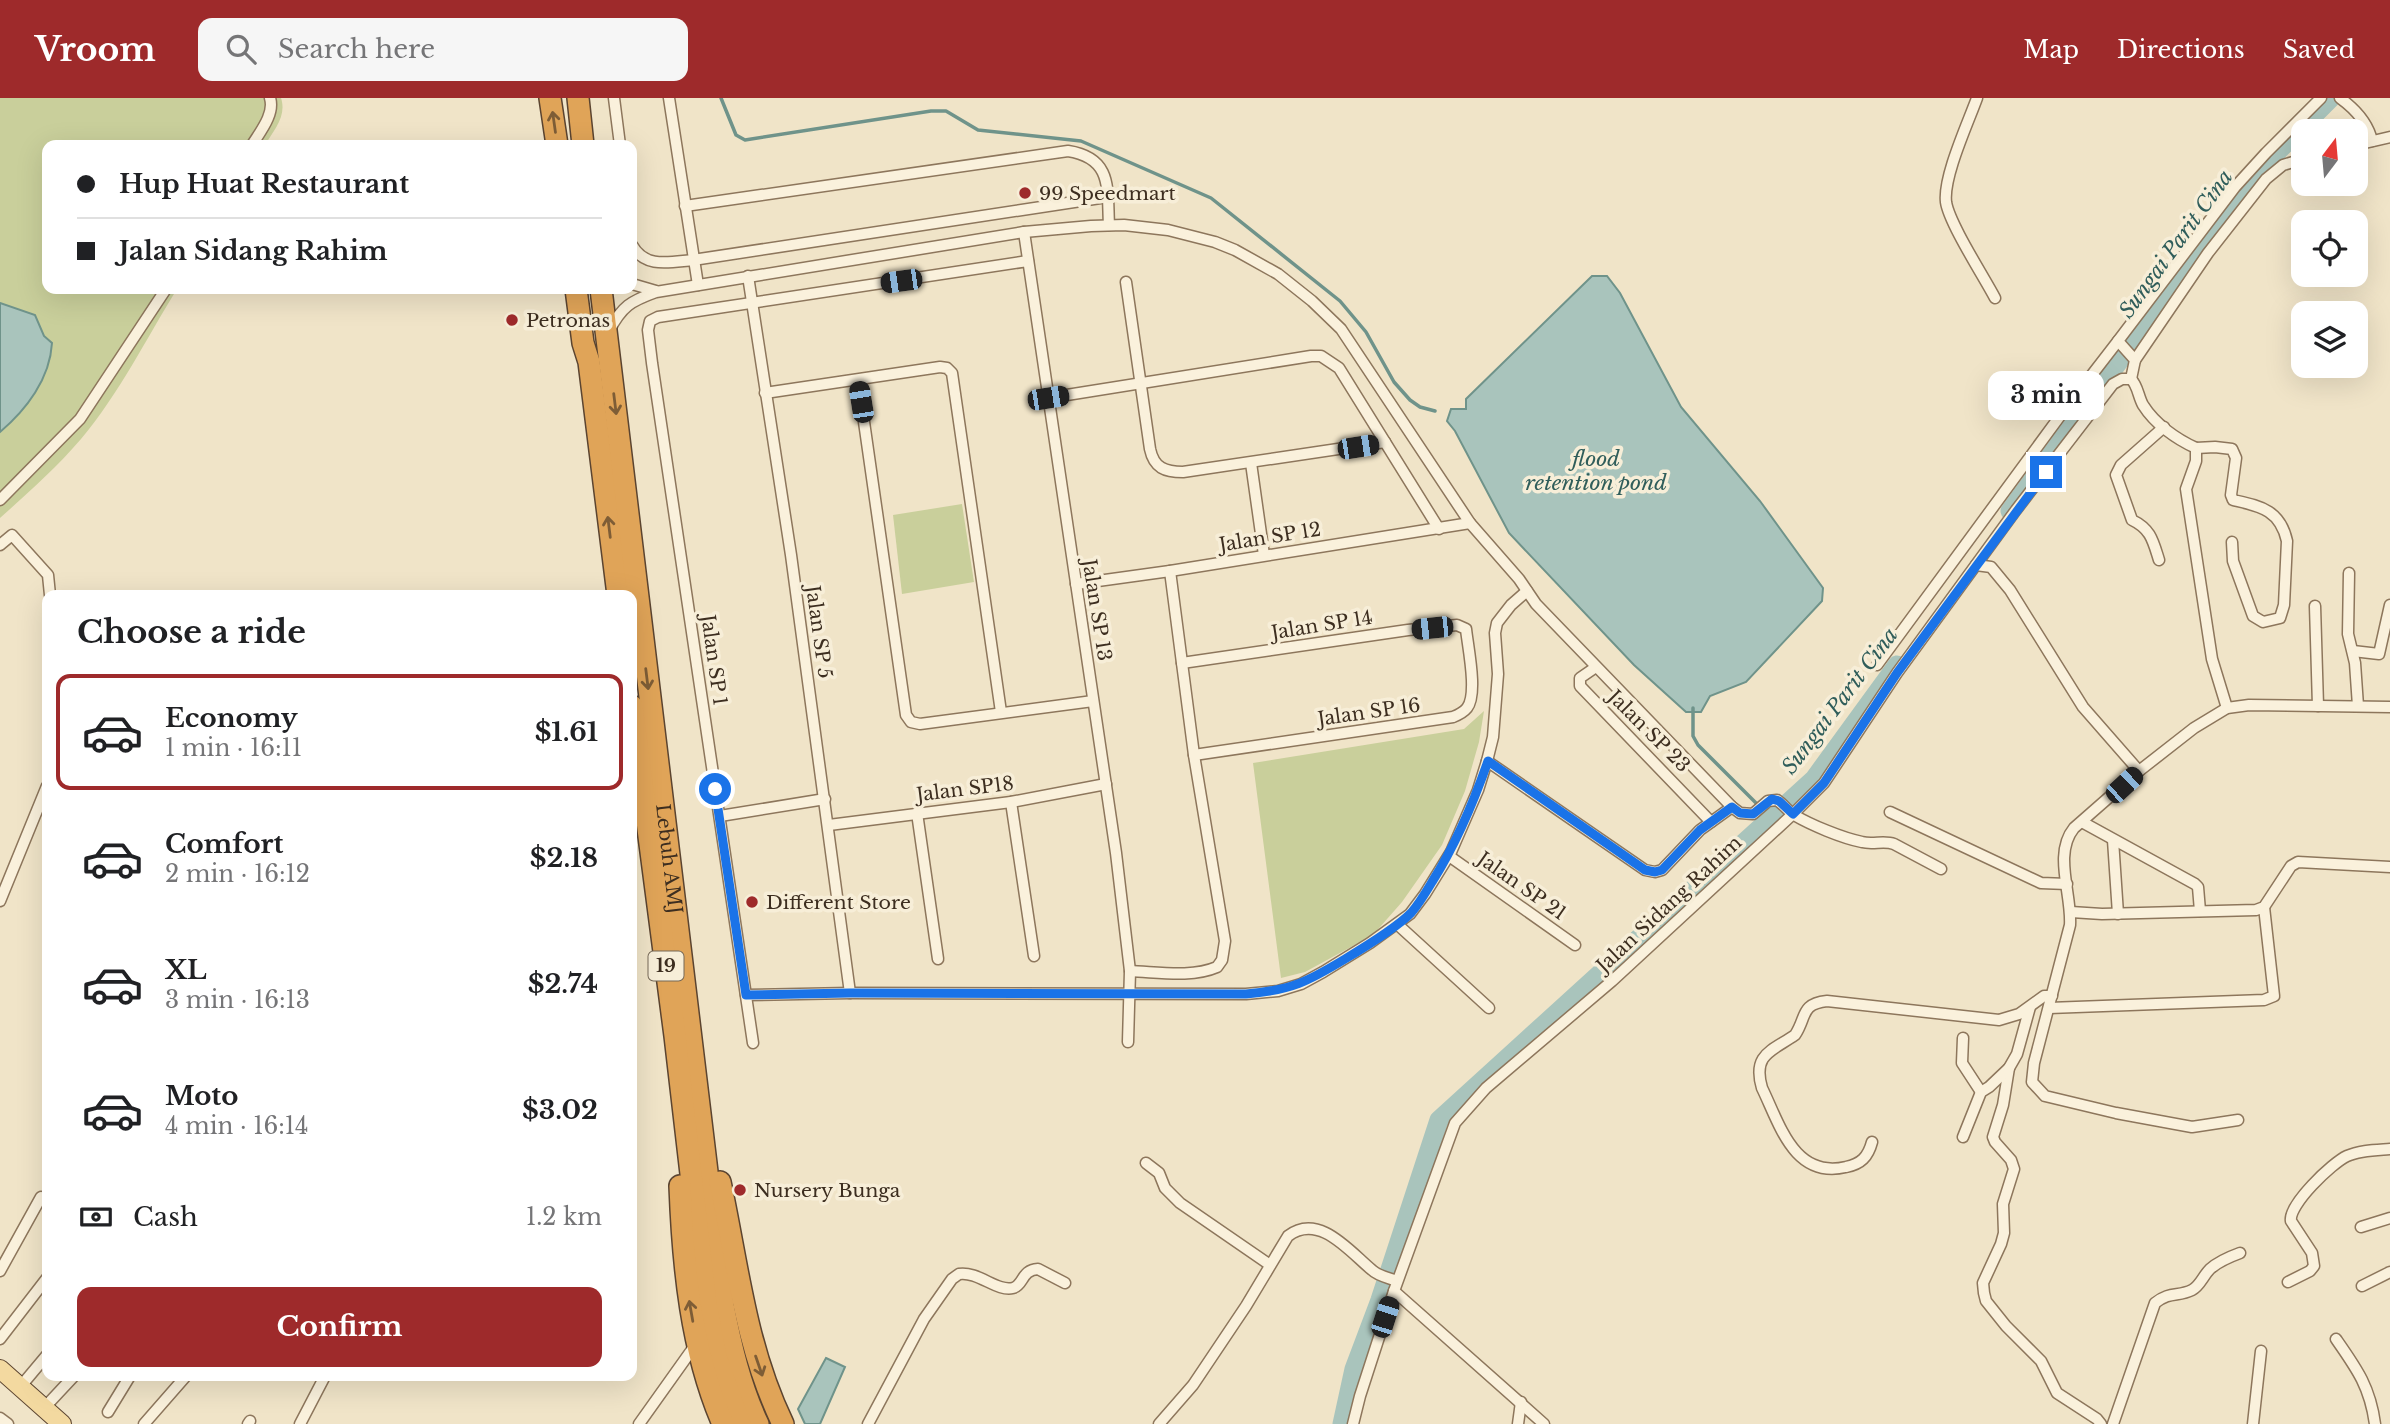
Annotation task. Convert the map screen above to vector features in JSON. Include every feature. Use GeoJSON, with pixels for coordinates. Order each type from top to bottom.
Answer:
{"type":"FeatureCollection","features":[{"type":"Feature","properties":{"kind":"highway"},"geometry":{"type":"LineString","coordinates":[[550,98],[556,140]]}},
{"type":"Feature","properties":{"kind":"highway"},"geometry":{"type":"LineString","coordinates":[[578,98],[582,140]]}},
{"type":"Feature","properties":{"kind":"highway"},"geometry":{"type":"LineString","coordinates":[[577,294],[583,343],[589,362],[617,590]]}},
{"type":"Feature","properties":{"kind":"highway","name":"Lebuh AMJ"},"geometry":{"type":"LineString","coordinates":[[602,294],[634,590]]}},
{"type":"Feature","properties":{"kind":"highway","name":"Lebuh AMJ"},"geometry":{"type":"LineString","coordinates":[[637,616],[705,1227],[706,1303],[716,1357],[740,1424]]}},
{"type":"Feature","properties":{"kind":"highway","name":"Lebuh AMJ"},"geometry":{"type":"LineString","coordinates":[[637,739],[682,1036]]}},
{"type":"Feature","properties":{"kind":"highway"},"geometry":{"type":"LineString","coordinates":[[682,1036],[681,1219],[690,1309],[707,1381],[723,1424]]}},
{"type":"Feature","properties":{"kind":"highway"},"geometry":{"type":"LineString","coordinates":[[682,1036],[728,1220],[744,1315],[755,1358],[783,1424]]}},
{"type":"Feature","properties":{"kind":"highway","name":"Lebuh AMJ"},"geometry":{"type":"LineString","coordinates":[[705,1227],[733,1355],[748,1403],[758,1424]]}},
{"type":"Feature","properties":{"kind":"main road"},"geometry":{"type":"LineString","coordinates":[[0,1369],[62,1424]]}},
{"type":"Feature","properties":{"kind":"street"},"geometry":{"type":"LineString","coordinates":[[255,140],[270,114],[270,98]]}},
{"type":"Feature","properties":{"kind":"street"},"geometry":{"type":"LineString","coordinates":[[614,98],[619,140]]}},
{"type":"Feature","properties":{"kind":"street"},"geometry":{"type":"LineString","coordinates":[[670,98],[698,285]]}},
{"type":"Feature","properties":{"kind":"street"},"geometry":{"type":"LineString","coordinates":[[1977,98],[1948,179],[1946,202],[1955,225],[1995,298]]}},
{"type":"Feature","properties":{"kind":"street"},"geometry":{"type":"LineString","coordinates":[[1877,665],[2060,416],[2235,187],[2321,98]]}},
{"type":"Feature","properties":{"kind":"street"},"geometry":{"type":"LineString","coordinates":[[2341,99],[2353,108],[2371,136]]}},
{"type":"Feature","properties":{"kind":"street"},"geometry":{"type":"LineString","coordinates":[[2368,138],[2390,137]]}},
{"type":"Feature","properties":{"kind":"street"},"geometry":{"type":"LineString","coordinates":[[685,206],[1058,150],[1077,152],[1095,161],[1105,174],[1109,225]]}},
{"type":"Feature","properties":{"kind":"street"},"geometry":{"type":"LineString","coordinates":[[2133,368],[2208,253],[2266,179],[2283,165],[2291,163]]}},
{"type":"Feature","properties":{"kind":"street"},"geometry":{"type":"LineString","coordinates":[[637,255],[646,261],[657,263],[693,260],[1107,197]]}},
{"type":"Feature","properties":{"kind":"street"},"geometry":{"type":"LineString","coordinates":[[607,336],[615,319],[629,303],[656,292],[1024,232],[1109,225],[1168,230],[1215,242],[1258,261],[1278,274],[1312,300],[1341,329],[1470,523],[1546,616],[1732,807],[1740,813],[1753,814],[1772,799],[1779,801],[1791,812],[1856,841],[1874,845],[1887,842],[1894,844],[1941,869]]}},
{"type":"Feature","properties":{"kind":"street","name":"Jalan SP 13"},"geometry":{"type":"LineString","coordinates":[[1024,232],[1106,784],[1130,971],[1128,1042]]}},
{"type":"Feature","properties":{"kind":"street"},"geometry":{"type":"LineString","coordinates":[[753,302],[1028,261]]}},
{"type":"Feature","properties":{"kind":"street","name":"Jalan SP 5"},"geometry":{"type":"LineString","coordinates":[[748,276],[791,555],[850,993]]}},
{"type":"Feature","properties":{"kind":"street"},"geometry":{"type":"LineString","coordinates":[[1126,282],[1150,449],[1159,468],[1170,472],[1183,472],[1385,442]]}},
{"type":"Feature","properties":{"kind":"street"},"geometry":{"type":"LineString","coordinates":[[637,286],[656,292]]}},
{"type":"Feature","properties":{"kind":"street"},"geometry":{"type":"LineString","coordinates":[[0,500],[80,419],[163,294]]}},
{"type":"Feature","properties":{"kind":"street","name":"Jalan SP 1"},"geometry":{"type":"LineString","coordinates":[[753,302],[658,317],[650,321],[648,330],[753,1043]]}},
{"type":"Feature","properties":{"kind":"street"},"geometry":{"type":"LineString","coordinates":[[2119,342],[2133,368],[2138,395],[2144,407],[2179,440],[2196,449],[2232,449],[2236,458],[2231,495],[2233,500],[2264,506],[2285,531],[2287,541],[2284,605],[2280,618],[2263,622],[2253,616],[2233,561],[2232,542]]}},
{"type":"Feature","properties":{"kind":"street"},"geometry":{"type":"LineString","coordinates":[[1048,398],[1321,356],[1339,368],[1439,529]]}},
{"type":"Feature","properties":{"kind":"street"},"geometry":{"type":"LineString","coordinates":[[765,393],[940,368],[947,368],[952,373],[1001,712]]}},
{"type":"Feature","properties":{"kind":"street","name":"Jalan Sidang Rahim"},"geometry":{"type":"LineString","coordinates":[[1353,1424],[1390,1282],[1455,1123],[1470,1104],[1612,982],[1824,783],[1897,673],[1976,565],[2113,384],[2133,368]]}},
{"type":"Feature","properties":{"kind":"street"},"geometry":{"type":"LineString","coordinates":[[858,380],[906,715],[911,722],[920,724],[1093,701]]}},
{"type":"Feature","properties":{"kind":"street"},"geometry":{"type":"LineString","coordinates":[[2159,560],[2152,535],[2143,525],[2132,520],[2116,475],[2121,465],[2164,427]]}},
{"type":"Feature","properties":{"kind":"street"},"geometry":{"type":"LineString","coordinates":[[2196,449],[2196,461],[2186,489],[2212,659],[2227,708]]}},
{"type":"Feature","properties":{"kind":"street"},"geometry":{"type":"LineString","coordinates":[[1251,463],[1264,555]]}},
{"type":"Feature","properties":{"kind":"street","name":"Jalan SP 12"},"geometry":{"type":"LineString","coordinates":[[1076,584],[1470,523]]}},
{"type":"Feature","properties":{"kind":"street"},"geometry":{"type":"LineString","coordinates":[[0,545],[12,535],[48,575],[50,590]]}},
{"type":"Feature","properties":{"kind":"street"},"geometry":{"type":"LineString","coordinates":[[1976,565],[1991,567],[2010,590],[2083,707],[2139,771]]}},
{"type":"Feature","properties":{"kind":"street"},"geometry":{"type":"LineString","coordinates":[[1130,971],[1209,971],[1217,967],[1222,960],[1225,941],[1194,755],[1170,571]]}},
{"type":"Feature","properties":{"kind":"street"},"geometry":{"type":"LineString","coordinates":[[2349,573],[2348,635],[2353,651],[2358,706]]}},
{"type":"Feature","properties":{"kind":"street"},"geometry":{"type":"LineString","coordinates":[[746,995],[1246,994],[1278,991],[1301,984],[1370,943],[1410,914],[1449,856],[1478,790],[1493,737],[1499,674],[1495,634],[1497,623],[1527,591]]}},
{"type":"Feature","properties":{"kind":"street"},"geometry":{"type":"LineString","coordinates":[[2379,654],[2390,605]]}},
{"type":"Feature","properties":{"kind":"street"},"geometry":{"type":"LineString","coordinates":[[2315,606],[2318,706]]}},
{"type":"Feature","properties":{"kind":"street","name":"Jalan SP 14"},"geometry":{"type":"LineString","coordinates":[[1182,663],[1408,630],[1457,625],[1466,629]]}},
{"type":"Feature","properties":{"kind":"street","name":"Jalan SP 16"},"geometry":{"type":"LineString","coordinates":[[1194,755],[1453,718],[1467,709],[1473,695],[1466,629]]}},
{"type":"Feature","properties":{"kind":"street"},"geometry":{"type":"LineString","coordinates":[[2353,651],[2379,654],[2390,662]]}},
{"type":"Feature","properties":{"kind":"street","name":"Jalan SP 23"},"geometry":{"type":"LineString","coordinates":[[1596,667],[1580,678],[1580,686],[1711,821]]}},
{"type":"Feature","properties":{"kind":"street"},"geometry":{"type":"LineString","coordinates":[[2238,1119],[2192,1127],[2045,1096],[2032,1082],[2034,1063],[2070,925],[2064,848],[2067,837],[2139,771],[2194,727],[2227,708],[2249,705],[2390,707]]}},
{"type":"Feature","properties":{"kind":"street"},"geometry":{"type":"LineString","coordinates":[[1488,761],[1645,870],[1655,872],[1662,870],[1711,821],[1732,807]]}},
{"type":"Feature","properties":{"kind":"street","name":"Jalan SP18"},"geometry":{"type":"LineString","coordinates":[[829,825],[1011,802],[1106,784]]}},
{"type":"Feature","properties":{"kind":"street"},"geometry":{"type":"LineString","coordinates":[[0,901],[42,798]]}},
{"type":"Feature","properties":{"kind":"street"},"geometry":{"type":"LineString","coordinates":[[720,816],[825,799]]}},
{"type":"Feature","properties":{"kind":"street"},"geometry":{"type":"LineString","coordinates":[[1011,802],[1034,957]]}},
{"type":"Feature","properties":{"kind":"street"},"geometry":{"type":"LineString","coordinates":[[1889,812],[2041,883],[2067,884]]}},
{"type":"Feature","properties":{"kind":"street"},"geometry":{"type":"LineString","coordinates":[[917,813],[937,959]]}},
{"type":"Feature","properties":{"kind":"street"},"geometry":{"type":"LineString","coordinates":[[2082,822],[2195,884],[2198,887],[2200,911]]}},
{"type":"Feature","properties":{"kind":"street"},"geometry":{"type":"LineString","coordinates":[[2113,840],[2118,914]]}},
{"type":"Feature","properties":{"kind":"street","name":"Jalan SP 21"},"geometry":{"type":"LineString","coordinates":[[1449,856],[1575,945]]}},
{"type":"Feature","properties":{"kind":"street"},"geometry":{"type":"LineString","coordinates":[[2071,912],[2118,914],[2256,910],[2264,907],[2291,866],[2298,862],[2390,867]]}},
{"type":"Feature","properties":{"kind":"street"},"geometry":{"type":"LineString","coordinates":[[2049,1008],[2264,1000],[2274,996],[2264,907]]}},
{"type":"Feature","properties":{"kind":"street"},"geometry":{"type":"LineString","coordinates":[[1397,924],[1489,1008]]}},
{"type":"Feature","properties":{"kind":"street"},"geometry":{"type":"LineString","coordinates":[[1872,1142],[1870,1152],[1855,1165],[1837,1169],[1818,1166],[1801,1159],[1762,1088],[1759,1078],[1762,1060],[1773,1047],[1795,1035],[1807,1009],[1827,1001],[1987,1020],[2010,1018],[2044,996],[2052,996]]}},
{"type":"Feature","properties":{"kind":"street"},"geometry":{"type":"LineString","coordinates":[[1963,1137],[1981,1092],[2009,1068],[2017,1054],[2030,1007]]}},
{"type":"Feature","properties":{"kind":"street"},"geometry":{"type":"LineString","coordinates":[[1963,1038],[1962,1063],[1981,1092]]}},
{"type":"Feature","properties":{"kind":"street"},"geometry":{"type":"LineString","coordinates":[[2009,1068],[2003,1105],[1993,1137],[1995,1143],[2011,1160],[2014,1169],[2003,1204],[2004,1233],[1983,1283],[1986,1301],[2006,1326],[2041,1361],[2057,1393],[2101,1424]]}},
{"type":"Feature","properties":{"kind":"street"},"geometry":{"type":"LineString","coordinates":[[2288,1282],[2310,1271],[2314,1266],[2312,1253],[2291,1221],[2290,1215],[2296,1203],[2339,1160],[2356,1153],[2390,1149]]}},
{"type":"Feature","properties":{"kind":"street"},"geometry":{"type":"LineString","coordinates":[[1146,1163],[1159,1173],[1165,1188],[1180,1203],[1270,1265]]}},
{"type":"Feature","properties":{"kind":"street"},"geometry":{"type":"LineString","coordinates":[[0,1271],[41,1197]]}},
{"type":"Feature","properties":{"kind":"street"},"geometry":{"type":"LineString","coordinates":[[2361,1227],[2390,1218]]}},
{"type":"Feature","properties":{"kind":"street"},"geometry":{"type":"LineString","coordinates":[[1159,1424],[1193,1385],[1246,1306],[1288,1236],[1297,1228],[1311,1228],[1337,1240],[1354,1252],[1544,1424]]}},
{"type":"Feature","properties":{"kind":"street"},"geometry":{"type":"LineString","coordinates":[[2113,1424],[2155,1303],[2165,1295],[2189,1292],[2198,1286],[2217,1263],[2240,1253]]}},
{"type":"Feature","properties":{"kind":"street"},"geometry":{"type":"LineString","coordinates":[[868,1424],[923,1320],[952,1279],[959,1274],[976,1275],[1009,1289],[1017,1286],[1026,1273],[1038,1269],[1065,1283]]}},
{"type":"Feature","properties":{"kind":"street"},"geometry":{"type":"LineString","coordinates":[[2362,1286],[2390,1272]]}},
{"type":"Feature","properties":{"kind":"street"},"geometry":{"type":"LineString","coordinates":[[0,1339],[42,1284]]}},
{"type":"Feature","properties":{"kind":"street"},"geometry":{"type":"LineString","coordinates":[[2336,1339],[2363,1378],[2372,1400],[2375,1424]]}},
{"type":"Feature","properties":{"kind":"street"},"geometry":{"type":"LineString","coordinates":[[639,1424],[698,1341]]}},
{"type":"Feature","properties":{"kind":"street"},"geometry":{"type":"LineString","coordinates":[[2253,1424],[2261,1351]]}},
{"type":"Feature","properties":{"kind":"street"},"geometry":{"type":"LineString","coordinates":[[21,1386],[42,1361]]}},
{"type":"Feature","properties":{"kind":"street"},"geometry":{"type":"LineString","coordinates":[[45,1407],[69,1381]]}},
{"type":"Feature","properties":{"kind":"street"},"geometry":{"type":"LineString","coordinates":[[108,1412],[127,1381]]}},
{"type":"Feature","properties":{"kind":"street"},"geometry":{"type":"LineString","coordinates":[[144,1424],[182,1381]]}},
{"type":"Feature","properties":{"kind":"street"},"geometry":{"type":"LineString","coordinates":[[300,1424],[322,1381]]}},
{"type":"Feature","properties":{"kind":"street"},"geometry":{"type":"LineString","coordinates":[[1518,1424],[1521,1402]]}},
{"type":"Feature","properties":{"kind":"street"},"geometry":{"type":"LineString","coordinates":[[0,1418],[8,1424]]}},
{"type":"Feature","properties":{"kind":"green space"},"geometry":{"type":"Polygon","coordinates":[[[0,98],[281,98],[279,123],[268,140],[42,140],[42,294],[174,294],[95,422],[62,460],[0,518],[0,98]]]}},
{"type":"Feature","properties":{"kind":"green space"},"geometry":{"type":"Polygon","coordinates":[[[962,504],[974,582],[902,594],[893,515],[962,504]]]}},
{"type":"Feature","properties":{"kind":"green space"},"geometry":{"type":"Polygon","coordinates":[[[1484,711],[1479,742],[1465,791],[1442,845],[1402,902],[1373,935],[1305,972],[1281,978],[1253,763],[1464,729],[1484,711]]]}},
{"type":"Feature","properties":{"kind":"water","name":"flood retention pond"},"geometry":{"type":"Polygon","coordinates":[[[1592,276],[1607,276],[1620,293],[1681,407],[1760,501],[1823,588],[1822,601],[1746,682],[1710,696],[1701,712],[1686,712],[1634,665],[1509,533],[1455,431],[1447,421],[1451,409],[1466,409],[1466,399],[1592,276]]]}},
{"type":"Feature","properties":{"kind":"water"},"geometry":{"type":"Polygon","coordinates":[[[0,303],[35,315],[44,336],[52,343],[47,369],[35,393],[19,414],[0,432],[0,303]]]}},
{"type":"Feature","properties":{"kind":"water"},"geometry":{"type":"Polygon","coordinates":[[[826,1358],[845,1367],[820,1424],[805,1424],[798,1409],[826,1358]]]}},
{"type":"Feature","properties":{"kind":"waterway"},"geometry":{"type":"LineString","coordinates":[[721,98],[736,135],[745,140],[931,111],[946,111],[978,130],[1081,141],[1211,198],[1340,301],[1366,332],[1394,382],[1410,400],[1420,407],[1435,411]]}},
{"type":"Feature","properties":{"kind":"waterway","name":"Sungai Parit Cina"},"geometry":{"type":"LineString","coordinates":[[2010,511],[2257,172],[2331,98]]}},
{"type":"Feature","properties":{"kind":"waterway","name":"Sungai Parit Cina"},"geometry":{"type":"LineString","coordinates":[[1342,1424],[1354,1369],[1380,1300],[1439,1120],[1814,779],[1897,665]]}},
{"type":"Feature","properties":{"kind":"waterway"},"geometry":{"type":"LineString","coordinates":[[1693,708],[1693,736],[1698,745],[1758,805]]}},
{"type":"Feature","properties":{"kind":"place","name":"99 Speedmart"},"geometry":{"type":"Point","coordinates":[1025,193]}},
{"type":"Feature","properties":{"kind":"place","name":"Petronas"},"geometry":{"type":"Point","coordinates":[512,320]}},
{"type":"Feature","properties":{"kind":"place","name":"Different Store"},"geometry":{"type":"Point","coordinates":[752,902]}},
{"type":"Feature","properties":{"kind":"place","name":"Nursery Bunga"},"geometry":{"type":"Point","coordinates":[740,1190]}},
{"type":"Feature","properties":{"kind":"route"},"geometry":{"type":"LineString","coordinates":[[715,789],[746,995],[1246,994],[1278,991],[1301,984],[1323,972],[1410,914],[1451,852],[1488,761],[1645,870],[1655,872],[1662,870],[1700,830],[1732,807],[1740,813],[1753,814],[1772,799],[1779,801],[1793,814],[1824,783],[1897,673],[2046,472]]}}]}
